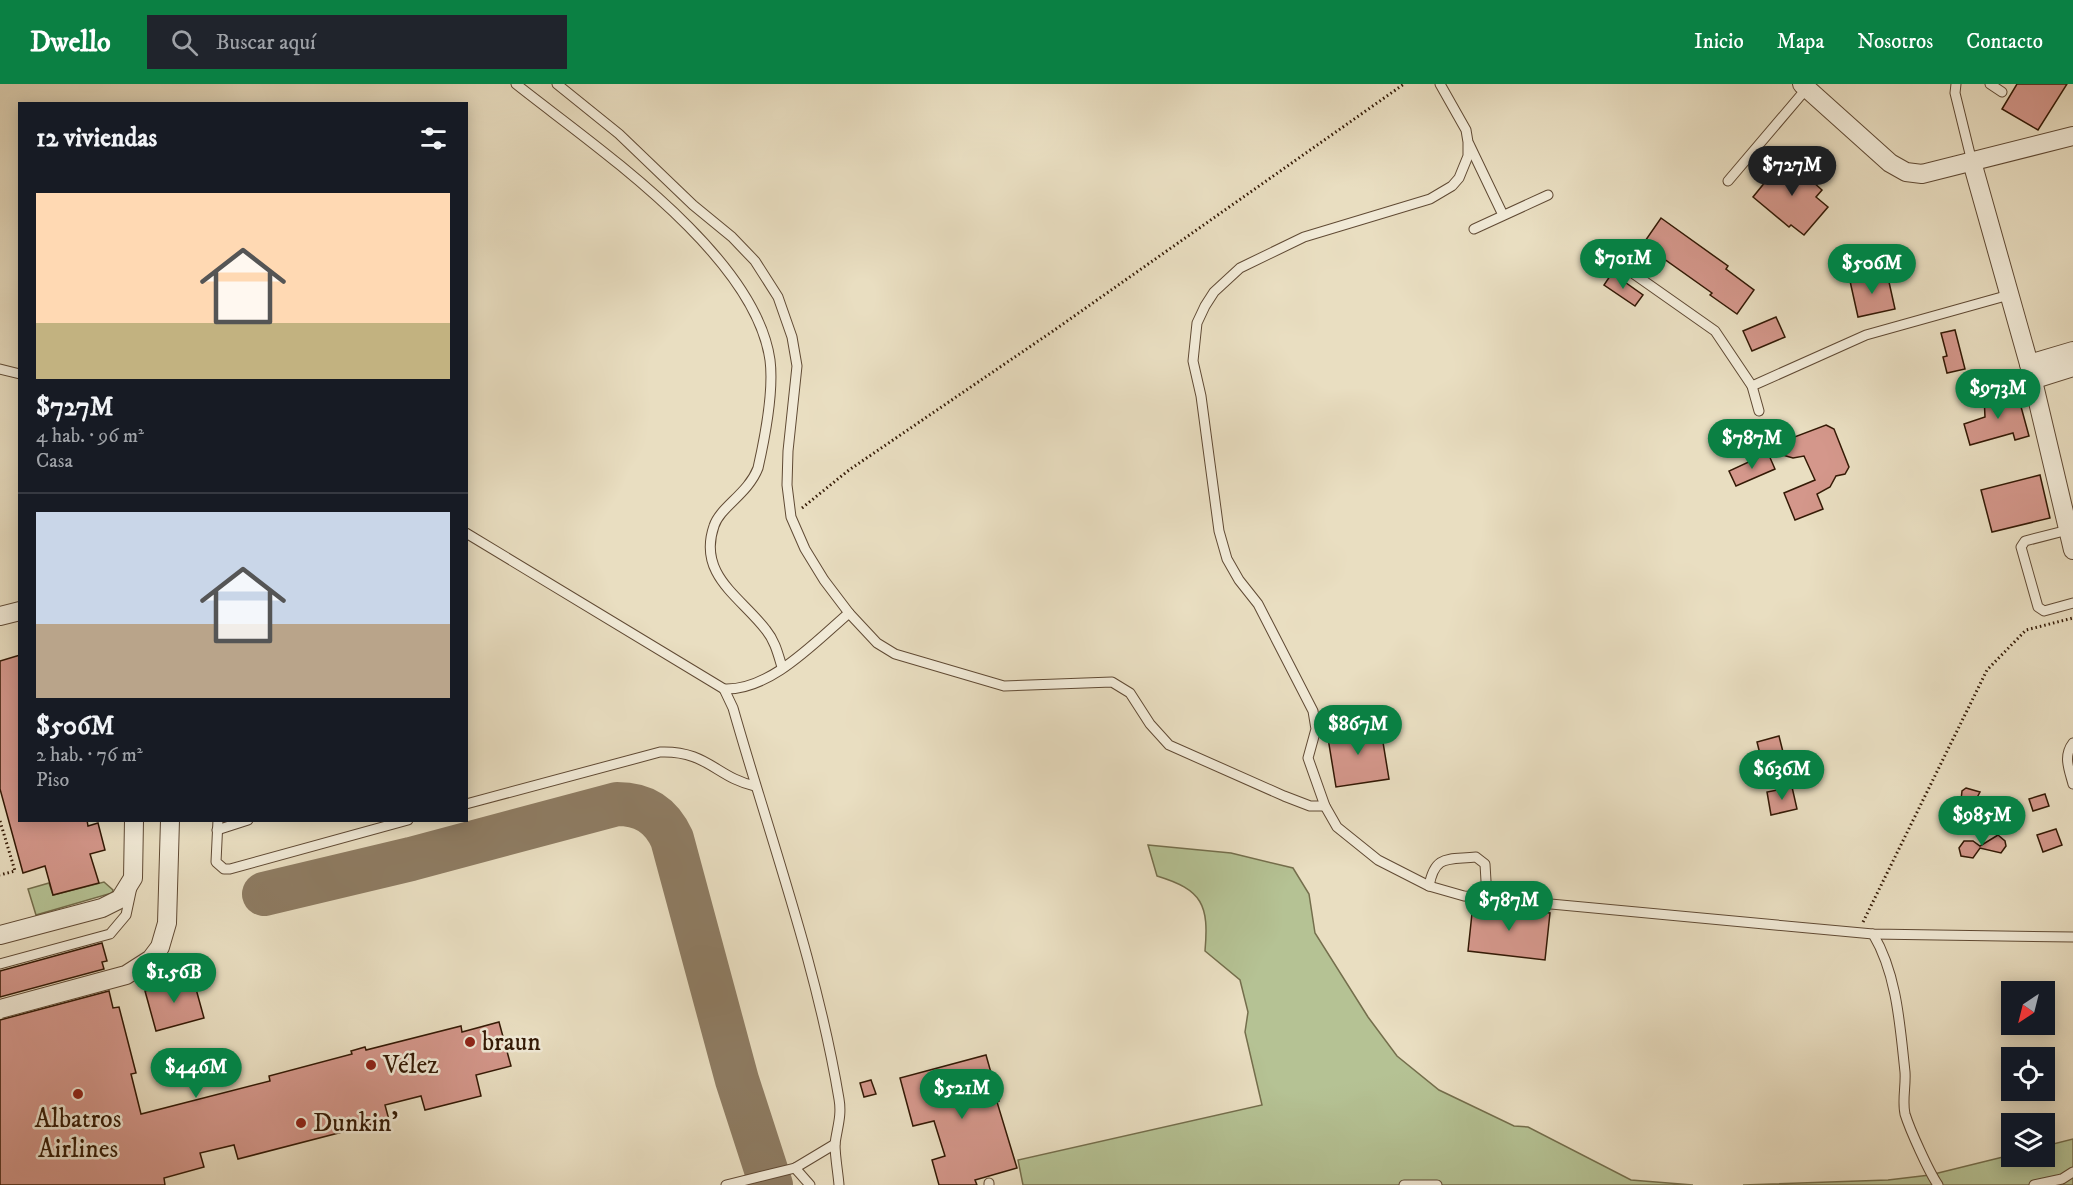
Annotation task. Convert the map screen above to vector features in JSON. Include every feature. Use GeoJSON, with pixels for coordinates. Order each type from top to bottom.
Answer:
{"type":"FeatureCollection","features":[{"type":"Feature","properties":{"kind":"street"},"geometry":{"type":"LineString","coordinates":[[1804,86],[1890,163],[1906,172],[1922,174],[2073,136]]}},
{"type":"Feature","properties":{"kind":"street"},"geometry":{"type":"LineString","coordinates":[[1972,162],[2031,372],[2073,550]]}},
{"type":"Feature","properties":{"kind":"street"},"geometry":{"type":"LineString","coordinates":[[2031,372],[2073,351]]}},
{"type":"Feature","properties":{"kind":"street"},"geometry":{"type":"LineString","coordinates":[[2031,372],[2073,367]]}},
{"type":"Feature","properties":{"kind":"street"},"geometry":{"type":"LineString","coordinates":[[0,616],[18,612]]}},
{"type":"Feature","properties":{"kind":"street"},"geometry":{"type":"LineString","coordinates":[[0,934],[111,905],[127,892],[133,878],[134,822]]}},
{"type":"Feature","properties":{"kind":"street"},"geometry":{"type":"LineString","coordinates":[[0,1009],[126,975],[151,958],[162,940],[167,923],[170,822]]}},
{"type":"Feature","properties":{"kind":"lane"},"geometry":{"type":"LineString","coordinates":[[516,84],[681,216],[718,259],[759,325],[770,359],[771,376],[761,454],[752,482],[714,524],[712,555],[720,580],[767,631],[775,644],[782,667]]}},
{"type":"Feature","properties":{"kind":"lane"},"geometry":{"type":"LineString","coordinates":[[557,84],[638,150],[693,205],[744,248],[778,297],[792,337],[797,366],[788,451],[787,485],[791,517],[806,549],[849,614],[877,643],[895,654],[1004,686],[1112,682],[1130,693],[1150,724],[1169,745],[1284,796],[1310,806],[1325,806]]}},
{"type":"Feature","properties":{"kind":"lane"},"geometry":{"type":"LineString","coordinates":[[1440,84],[1466,130],[1468,142],[1468,156],[1459,178],[1452,186],[1430,199],[1304,237],[1254,260],[1240,268],[1214,292],[1197,323],[1193,361],[1202,396],[1219,531],[1227,559],[1239,580],[1258,604],[1313,711],[1316,729],[1308,758],[1325,806],[1338,827],[1378,860],[1429,886],[1464,896],[1873,934],[2073,937]]}},
{"type":"Feature","properties":{"kind":"lane"},"geometry":{"type":"LineString","coordinates":[[1956,84],[1955,93],[1972,162]]}},
{"type":"Feature","properties":{"kind":"lane"},"geometry":{"type":"LineString","coordinates":[[1990,84],[2002,92]]}},
{"type":"Feature","properties":{"kind":"lane"},"geometry":{"type":"LineString","coordinates":[[1728,181],[1804,86]]}},
{"type":"Feature","properties":{"kind":"lane"},"geometry":{"type":"LineString","coordinates":[[1468,142],[1503,214]]}},
{"type":"Feature","properties":{"kind":"lane"},"geometry":{"type":"LineString","coordinates":[[1474,228],[1548,195]]}},
{"type":"Feature","properties":{"kind":"lane"},"geometry":{"type":"LineString","coordinates":[[1607,255],[1715,332],[1752,386],[1759,411]]}},
{"type":"Feature","properties":{"kind":"lane"},"geometry":{"type":"LineString","coordinates":[[1752,386],[1866,335],[2009,295]]}},
{"type":"Feature","properties":{"kind":"lane"},"geometry":{"type":"LineString","coordinates":[[0,369],[18,374]]}},
{"type":"Feature","properties":{"kind":"lane"},"geometry":{"type":"LineString","coordinates":[[2068,530],[2025,541],[2021,547],[2038,607],[2044,611],[2073,603]]}},
{"type":"Feature","properties":{"kind":"lane"},"geometry":{"type":"LineString","coordinates":[[468,534],[724,689],[741,690],[755,686],[849,614]]}},
{"type":"Feature","properties":{"kind":"lane"},"geometry":{"type":"LineString","coordinates":[[724,689],[733,708],[755,786],[789,886],[823,1020],[840,1102],[841,1120],[836,1144],[839,1185]]}},
{"type":"Feature","properties":{"kind":"lane"},"geometry":{"type":"LineString","coordinates":[[2073,743],[2068,752],[2067,761],[2073,784]]}},
{"type":"Feature","properties":{"kind":"lane"},"geometry":{"type":"LineString","coordinates":[[468,803],[660,752],[676,751],[700,758],[746,784],[755,786]]}},
{"type":"Feature","properties":{"kind":"lane"},"geometry":{"type":"LineString","coordinates":[[236,822],[218,825],[216,862],[224,869],[401,822]]}},
{"type":"Feature","properties":{"kind":"lane"},"geometry":{"type":"LineString","coordinates":[[1429,886],[1432,869],[1440,861],[1476,857],[1485,864],[1487,898]]}},
{"type":"Feature","properties":{"kind":"lane"},"geometry":{"type":"LineString","coordinates":[[0,964],[110,934],[126,915],[133,878]]}},
{"type":"Feature","properties":{"kind":"lane"},"geometry":{"type":"LineString","coordinates":[[1873,934],[1889,963],[1895,992],[1905,1073],[1905,1114],[1930,1175],[1938,1185]]}},
{"type":"Feature","properties":{"kind":"lane"},"geometry":{"type":"LineString","coordinates":[[726,1185],[795,1168],[836,1144]]}},
{"type":"Feature","properties":{"kind":"lane"},"geometry":{"type":"LineString","coordinates":[[795,1168],[810,1185]]}},
{"type":"Feature","properties":{"kind":"lane"},"geometry":{"type":"LineString","coordinates":[[2034,1185],[2062,1179],[2073,1172]]}},
{"type":"Feature","properties":{"kind":"lane"},"geometry":{"type":"LineString","coordinates":[[2062,1179],[2073,1181]]}},
{"type":"Feature","properties":{"kind":"lane"},"geometry":{"type":"LineString","coordinates":[[1404,1185],[1437,1185]]}},
{"type":"Feature","properties":{"kind":"path"},"geometry":{"type":"LineString","coordinates":[[791,517],[849,470],[1073,318],[1404,84]]}},
{"type":"Feature","properties":{"kind":"path"},"geometry":{"type":"LineString","coordinates":[[1857,932],[1987,670],[2026,630],[2073,618]]}},
{"type":"Feature","properties":{"kind":"path"},"geometry":{"type":"LineString","coordinates":[[0,821],[15,871],[0,875]]}},
{"type":"Feature","properties":{"kind":"green space"},"geometry":{"type":"Polygon","coordinates":[[[1148,845],[1231,853],[1293,868],[1309,894],[1315,933],[1368,1017],[1397,1056],[1439,1090],[1514,1126],[1528,1127],[1631,1180],[1693,1185],[1023,1185],[1018,1160],[1262,1105],[1245,1032],[1248,1012],[1240,980],[1205,951],[1206,922],[1200,902],[1184,887],[1157,876],[1148,845]]]}},
{"type":"Feature","properties":{"kind":"green space"},"geometry":{"type":"Polygon","coordinates":[[[104,882],[113,890],[112,893],[36,915],[28,889],[49,883],[53,895],[104,882]]]}},
{"type":"Feature","properties":{"kind":"green space"},"geometry":{"type":"Polygon","coordinates":[[[2073,1139],[2073,1185],[1743,1185],[1888,1180],[1930,1175],[2001,1157],[2001,1167],[2055,1167],[2055,1144],[2073,1139]]]}},
{"type":"Feature","properties":{"kind":"building"},"geometry":{"type":"Polygon","coordinates":[[[2017,84],[2067,84],[2038,130],[2002,109],[2017,84]]]}},
{"type":"Feature","properties":{"kind":"building"},"geometry":{"type":"Polygon","coordinates":[[[1783,160],[1795,170],[1800,163],[1817,177],[1813,182],[1822,190],[1816,197],[1828,207],[1804,235],[1791,225],[1789,227],[1753,197],[1783,160]]]}},
{"type":"Feature","properties":{"kind":"building"},"geometry":{"type":"Polygon","coordinates":[[[1661,218],[1728,266],[1726,269],[1754,290],[1737,314],[1710,295],[1712,293],[1643,244],[1661,218]]]}},
{"type":"Feature","properties":{"kind":"building"},"geometry":{"type":"Polygon","coordinates":[[[1612,273],[1643,295],[1635,306],[1604,285],[1612,273]]]}},
{"type":"Feature","properties":{"kind":"building"},"geometry":{"type":"Polygon","coordinates":[[[1887,273],[1895,309],[1858,317],[1850,281],[1887,273]]]}},
{"type":"Feature","properties":{"kind":"building"},"geometry":{"type":"Polygon","coordinates":[[[1776,317],[1785,337],[1752,351],[1743,331],[1776,317]]]}},
{"type":"Feature","properties":{"kind":"building"},"geometry":{"type":"Polygon","coordinates":[[[1955,330],[1965,369],[1947,373],[1943,357],[1947,356],[1941,333],[1955,330]]]}},
{"type":"Feature","properties":{"kind":"building"},"geometry":{"type":"Polygon","coordinates":[[[2017,392],[2029,436],[2015,440],[2013,433],[1970,445],[1964,424],[1985,417],[1984,396],[1991,393],[2001,397],[2017,392]]]}},
{"type":"Feature","properties":{"kind":"building"},"geometry":{"type":"Polygon","coordinates":[[[1826,425],[1834,429],[1849,467],[1845,474],[1836,476],[1830,487],[1817,494],[1823,509],[1795,520],[1784,493],[1815,480],[1804,456],[1793,458],[1779,454],[1789,439],[1826,425]]]}},
{"type":"Feature","properties":{"kind":"building"},"geometry":{"type":"Polygon","coordinates":[[[1768,453],[1775,469],[1736,486],[1729,471],[1768,453]]]}},
{"type":"Feature","properties":{"kind":"building"},"geometry":{"type":"Polygon","coordinates":[[[2040,475],[2050,518],[1992,532],[1981,490],[2040,475]]]}},
{"type":"Feature","properties":{"kind":"building"},"geometry":{"type":"Polygon","coordinates":[[[18,656],[18,822],[87,822],[88,826],[98,823],[105,850],[90,854],[99,883],[53,895],[45,866],[23,873],[0,789],[0,661],[18,656]]]}},
{"type":"Feature","properties":{"kind":"building"},"geometry":{"type":"Polygon","coordinates":[[[1380,724],[1389,779],[1336,787],[1327,732],[1380,724]]]}},
{"type":"Feature","properties":{"kind":"building"},"geometry":{"type":"Polygon","coordinates":[[[1779,736],[1785,760],[1763,766],[1757,742],[1779,736]]]}},
{"type":"Feature","properties":{"kind":"building"},"geometry":{"type":"Polygon","coordinates":[[[1792,787],[1797,809],[1771,815],[1767,792],[1792,787]]]}},
{"type":"Feature","properties":{"kind":"building"},"geometry":{"type":"Polygon","coordinates":[[[1966,788],[1980,792],[1973,805],[1961,800],[1962,791],[1966,788]]]}},
{"type":"Feature","properties":{"kind":"building"},"geometry":{"type":"Polygon","coordinates":[[[2045,794],[2049,806],[2033,811],[2029,799],[2045,794]]]}},
{"type":"Feature","properties":{"kind":"building"},"geometry":{"type":"Polygon","coordinates":[[[2056,829],[2062,845],[2043,852],[2037,835],[2056,829]]]}},
{"type":"Feature","properties":{"kind":"building"},"geometry":{"type":"Polygon","coordinates":[[[1998,835],[2005,841],[2006,846],[2001,853],[1980,848],[1973,858],[1961,856],[1959,848],[1964,841],[1973,841],[1980,846],[1998,835]]]}},
{"type":"Feature","properties":{"kind":"building"},"geometry":{"type":"Polygon","coordinates":[[[1473,904],[1550,913],[1545,960],[1468,951],[1473,904]]]}},
{"type":"Feature","properties":{"kind":"building"},"geometry":{"type":"Polygon","coordinates":[[[102,943],[107,961],[102,962],[104,969],[0,997],[0,971],[102,943]]]}},
{"type":"Feature","properties":{"kind":"building"},"geometry":{"type":"Polygon","coordinates":[[[193,978],[204,1018],[156,1031],[145,991],[193,978]]]}},
{"type":"Feature","properties":{"kind":"building"},"geometry":{"type":"Polygon","coordinates":[[[109,991],[113,1008],[119,1007],[136,1073],[131,1074],[141,1114],[270,1081],[269,1076],[352,1054],[351,1051],[365,1047],[366,1050],[461,1026],[462,1032],[499,1022],[511,1066],[476,1075],[481,1096],[425,1110],[421,1096],[385,1105],[389,1120],[238,1159],[234,1145],[200,1153],[204,1167],[164,1178],[165,1185],[0,1185],[0,1020],[109,991]]]}},
{"type":"Feature","properties":{"kind":"building"},"geometry":{"type":"Polygon","coordinates":[[[986,1055],[999,1101],[997,1102],[1017,1168],[975,1180],[977,1185],[939,1185],[932,1160],[945,1156],[934,1121],[913,1126],[900,1078],[986,1055]]]}},
{"type":"Feature","properties":{"kind":"building"},"geometry":{"type":"Polygon","coordinates":[[[871,1080],[876,1094],[864,1097],[860,1083],[871,1080]]]}},
{"type":"Feature","properties":{"kind":"taxiway"},"geometry":{"type":"LineString","coordinates":[[264,894],[411,859],[617,804],[635,806],[650,812],[662,823],[672,839],[737,1080],[771,1185]]}},
{"type":"Feature","properties":{"kind":"place","name":"braun"},"geometry":{"type":"Point","coordinates":[470,1042]}},
{"type":"Feature","properties":{"kind":"place","name":"Vélez"},"geometry":{"type":"Point","coordinates":[371,1065]}},
{"type":"Feature","properties":{"kind":"place","name":"Albatros Airlines"},"geometry":{"type":"Point","coordinates":[78,1094]}},
{"type":"Feature","properties":{"kind":"place","name":"Dunkin'"},"geometry":{"type":"Point","coordinates":[301,1123]}}]}
